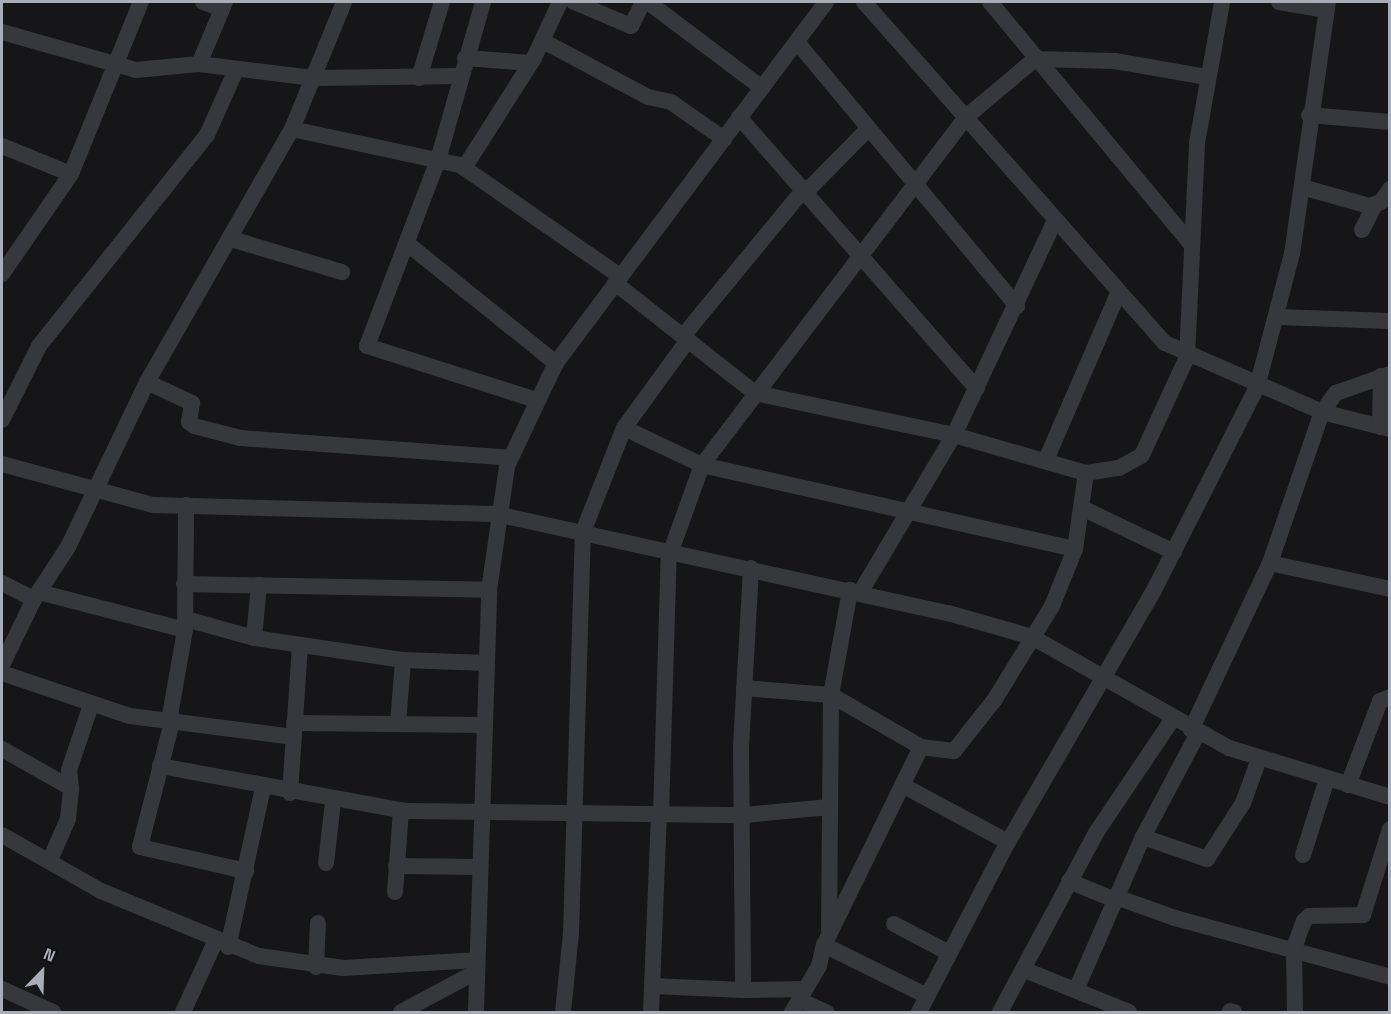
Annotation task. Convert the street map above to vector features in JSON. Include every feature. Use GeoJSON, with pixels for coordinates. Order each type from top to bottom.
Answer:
{"type":"FeatureCollection","features":[{"type":"Feature","properties":{"kind":"street"},"geometry":{"type":"LineString","coordinates":[[199,64],[223,5],[203,2]]}},
{"type":"Feature","properties":{"kind":"street"},"geometry":{"type":"LineString","coordinates":[[2,665],[37,596],[68,547],[91,492],[147,382],[292,129],[344,2]]}},
{"type":"Feature","properties":{"kind":"street"},"geometry":{"type":"LineString","coordinates":[[419,78],[442,2]]}},
{"type":"Feature","properties":{"kind":"street"},"geometry":{"type":"LineString","coordinates":[[483,2],[465,58],[438,160],[410,245],[368,345],[536,400]]}},
{"type":"Feature","properties":{"kind":"street"},"geometry":{"type":"LineString","coordinates":[[465,168],[531,63],[560,2]]}},
{"type":"Feature","properties":{"kind":"street"},"geometry":{"type":"LineString","coordinates":[[574,2],[631,26],[643,2]]}},
{"type":"Feature","properties":{"kind":"street"},"geometry":{"type":"LineString","coordinates":[[648,2],[762,88]]}},
{"type":"Feature","properties":{"kind":"street"},"geometry":{"type":"LineString","coordinates":[[476,1012],[489,590],[496,514],[510,458],[536,400],[556,363],[826,2]]}},
{"type":"Feature","properties":{"kind":"street"},"geometry":{"type":"LineString","coordinates":[[864,2],[1119,294],[1165,343],[1187,357],[1257,387],[1322,412],[1385,428],[1385,375],[1336,393],[1322,412],[1270,563],[1194,732],[1115,898],[1076,990]]}},
{"type":"Feature","properties":{"kind":"street"},"geometry":{"type":"LineString","coordinates":[[990,2],[1035,59],[1192,245]]}},
{"type":"Feature","properties":{"kind":"street"},"geometry":{"type":"LineString","coordinates":[[292,129],[438,160],[465,168],[617,280],[755,393],[954,435],[1086,473],[1108,473],[1142,455],[1187,357],[1192,245],[1206,77],[1222,2]]}},
{"type":"Feature","properties":{"kind":"street"},"geometry":{"type":"LineString","coordinates":[[919,1012],[1008,842],[1103,680],[1174,552],[1257,387],[1279,317],[1302,187],[1309,115],[1327,6],[1279,2]]}},
{"type":"Feature","properties":{"kind":"street"},"geometry":{"type":"LineString","coordinates":[[5,264],[71,174],[118,65],[135,4]]}},
{"type":"Feature","properties":{"kind":"street"},"geometry":{"type":"LineString","coordinates":[[2,32],[118,65],[157,72],[199,64],[313,78],[461,76]]}},
{"type":"Feature","properties":{"kind":"street"},"geometry":{"type":"LineString","coordinates":[[543,41],[648,97],[671,102],[724,139]]}},
{"type":"Feature","properties":{"kind":"street"},"geometry":{"type":"LineString","coordinates":[[797,42],[1017,306]]}},
{"type":"Feature","properties":{"kind":"street"},"geometry":{"type":"LineString","coordinates":[[465,58],[531,63]]}},
{"type":"Feature","properties":{"kind":"street"},"geometry":{"type":"LineString","coordinates":[[651,1012],[670,550],[702,465],[912,182],[966,117],[1035,59],[1115,62],[1206,77]]}},
{"type":"Feature","properties":{"kind":"street"},"geometry":{"type":"LineString","coordinates":[[2,420],[39,346],[207,135],[236,70]]}},
{"type":"Feature","properties":{"kind":"street"},"geometry":{"type":"LineString","coordinates":[[1309,115],[1389,122]]}},
{"type":"Feature","properties":{"kind":"street"},"geometry":{"type":"LineString","coordinates":[[739,117],[806,190],[977,389]]}},
{"type":"Feature","properties":{"kind":"street"},"geometry":{"type":"LineString","coordinates":[[563,1012],[571,933],[572,814],[583,532],[624,428],[686,338],[806,190],[868,129]]}},
{"type":"Feature","properties":{"kind":"street"},"geometry":{"type":"LineString","coordinates":[[2,146],[71,174]]}},
{"type":"Feature","properties":{"kind":"street"},"geometry":{"type":"LineString","coordinates":[[1302,187],[1361,205],[1375,204]]}},
{"type":"Feature","properties":{"kind":"street"},"geometry":{"type":"LineString","coordinates":[[1362,230],[1375,204],[1389,189]]}},
{"type":"Feature","properties":{"kind":"street"},"geometry":{"type":"LineString","coordinates":[[826,938],[831,694],[855,592],[908,515],[954,435],[1017,306],[1055,220]]}},
{"type":"Feature","properties":{"kind":"street"},"geometry":{"type":"LineString","coordinates":[[231,239],[342,272]]}},
{"type":"Feature","properties":{"kind":"street"},"geometry":{"type":"LineString","coordinates":[[410,245],[556,363]]}},
{"type":"Feature","properties":{"kind":"street"},"geometry":{"type":"LineString","coordinates":[[1046,460],[1119,294]]}},
{"type":"Feature","properties":{"kind":"street"},"geometry":{"type":"LineString","coordinates":[[1279,317],[1389,321]]}},
{"type":"Feature","properties":{"kind":"street"},"geometry":{"type":"LineString","coordinates":[[147,382],[192,403],[189,422],[194,426],[240,438],[510,458]]}},
{"type":"Feature","properties":{"kind":"street"},"geometry":{"type":"LineString","coordinates":[[624,428],[702,465],[908,515],[1075,549]]}},
{"type":"Feature","properties":{"kind":"street"},"geometry":{"type":"LineString","coordinates":[[2,464],[91,492],[153,505],[496,514],[855,592],[1032,637],[1194,732],[1259,759],[1389,797]]}},
{"type":"Feature","properties":{"kind":"street"},"geometry":{"type":"LineString","coordinates":[[744,688],[831,694],[921,747],[944,752],[963,745],[1032,637],[1075,549],[1086,473]]}},
{"type":"Feature","properties":{"kind":"street"},"geometry":{"type":"LineString","coordinates":[[186,505],[184,584],[186,625],[171,722],[140,847],[246,871]]}},
{"type":"Feature","properties":{"kind":"street"},"geometry":{"type":"LineString","coordinates":[[1082,508],[1174,552]]}},
{"type":"Feature","properties":{"kind":"street"},"geometry":{"type":"LineString","coordinates":[[1270,563],[1389,589]]}},
{"type":"Feature","properties":{"kind":"street"},"geometry":{"type":"LineString","coordinates":[[743,990],[744,688],[751,568]]}},
{"type":"Feature","properties":{"kind":"street"},"geometry":{"type":"LineString","coordinates":[[2,583],[37,596],[300,646],[403,660],[487,663]]}},
{"type":"Feature","properties":{"kind":"street"},"geometry":{"type":"LineString","coordinates":[[184,584],[489,590]]}},
{"type":"Feature","properties":{"kind":"street"},"geometry":{"type":"LineString","coordinates":[[254,638],[259,585]]}},
{"type":"Feature","properties":{"kind":"street"},"geometry":{"type":"LineString","coordinates":[[290,793],[300,646]]}},
{"type":"Feature","properties":{"kind":"street"},"geometry":{"type":"LineString","coordinates":[[398,724],[403,660]]}},
{"type":"Feature","properties":{"kind":"street"},"geometry":{"type":"LineString","coordinates":[[2,673],[91,705],[171,722],[294,730],[398,724],[484,725]]}},
{"type":"Feature","properties":{"kind":"street"},"geometry":{"type":"LineString","coordinates":[[1348,785],[1380,701],[1389,697]]}},
{"type":"Feature","properties":{"kind":"street"},"geometry":{"type":"LineString","coordinates":[[50,860],[68,819],[71,788],[69,770],[91,705]]}},
{"type":"Feature","properties":{"kind":"street"},"geometry":{"type":"LineString","coordinates":[[1000,1012],[1025,970],[1069,881],[1106,816],[1172,720]]}},
{"type":"Feature","properties":{"kind":"street"},"geometry":{"type":"LineString","coordinates":[[799,1001],[826,938],[921,747]]}},
{"type":"Feature","properties":{"kind":"street"},"geometry":{"type":"LineString","coordinates":[[2,749],[71,788]]}},
{"type":"Feature","properties":{"kind":"street"},"geometry":{"type":"LineString","coordinates":[[1143,837],[1207,859],[1236,816],[1259,759]]}},
{"type":"Feature","properties":{"kind":"street"},"geometry":{"type":"LineString","coordinates":[[160,766],[333,802],[401,810],[483,813],[744,815],[830,807]]}},
{"type":"Feature","properties":{"kind":"street"},"geometry":{"type":"LineString","coordinates":[[1304,855],[1327,779]]}},
{"type":"Feature","properties":{"kind":"street"},"geometry":{"type":"LineString","coordinates":[[902,785],[1008,842]]}},
{"type":"Feature","properties":{"kind":"street"},"geometry":{"type":"LineString","coordinates":[[183,1012],[222,944],[246,871],[263,788]]}},
{"type":"Feature","properties":{"kind":"street"},"geometry":{"type":"LineString","coordinates":[[326,863],[333,802]]}},
{"type":"Feature","properties":{"kind":"street"},"geometry":{"type":"LineString","coordinates":[[395,892],[401,810]]}},
{"type":"Feature","properties":{"kind":"street"},"geometry":{"type":"LineString","coordinates":[[1295,1012],[1294,948],[1309,916],[1364,915],[1389,829]]}},
{"type":"Feature","properties":{"kind":"street"},"geometry":{"type":"LineString","coordinates":[[2,835],[50,860],[101,891],[222,944],[316,967],[476,966]]}},
{"type":"Feature","properties":{"kind":"street"},"geometry":{"type":"LineString","coordinates":[[396,866],[480,867]]}},
{"type":"Feature","properties":{"kind":"street"},"geometry":{"type":"LineString","coordinates":[[1069,881],[1175,918],[1294,948],[1389,977]]}},
{"type":"Feature","properties":{"kind":"street"},"geometry":{"type":"LineString","coordinates":[[316,967],[318,923]]}},
{"type":"Feature","properties":{"kind":"street"},"geometry":{"type":"LineString","coordinates":[[894,924],[949,953]]}},
{"type":"Feature","properties":{"kind":"street"},"geometry":{"type":"LineString","coordinates":[[826,938],[927,996]]}},
{"type":"Feature","properties":{"kind":"street"},"geometry":{"type":"LineString","coordinates":[[401,1012],[476,966]]}},
{"type":"Feature","properties":{"kind":"street"},"geometry":{"type":"LineString","coordinates":[[1025,970],[1076,990],[1095,1006],[1129,1012]]}},
{"type":"Feature","properties":{"kind":"street"},"geometry":{"type":"LineString","coordinates":[[652,986],[743,990],[799,1001],[826,1012]]}},
{"type":"Feature","properties":{"kind":"street"},"geometry":{"type":"LineString","coordinates":[[2,989],[53,1012]]}}]}
